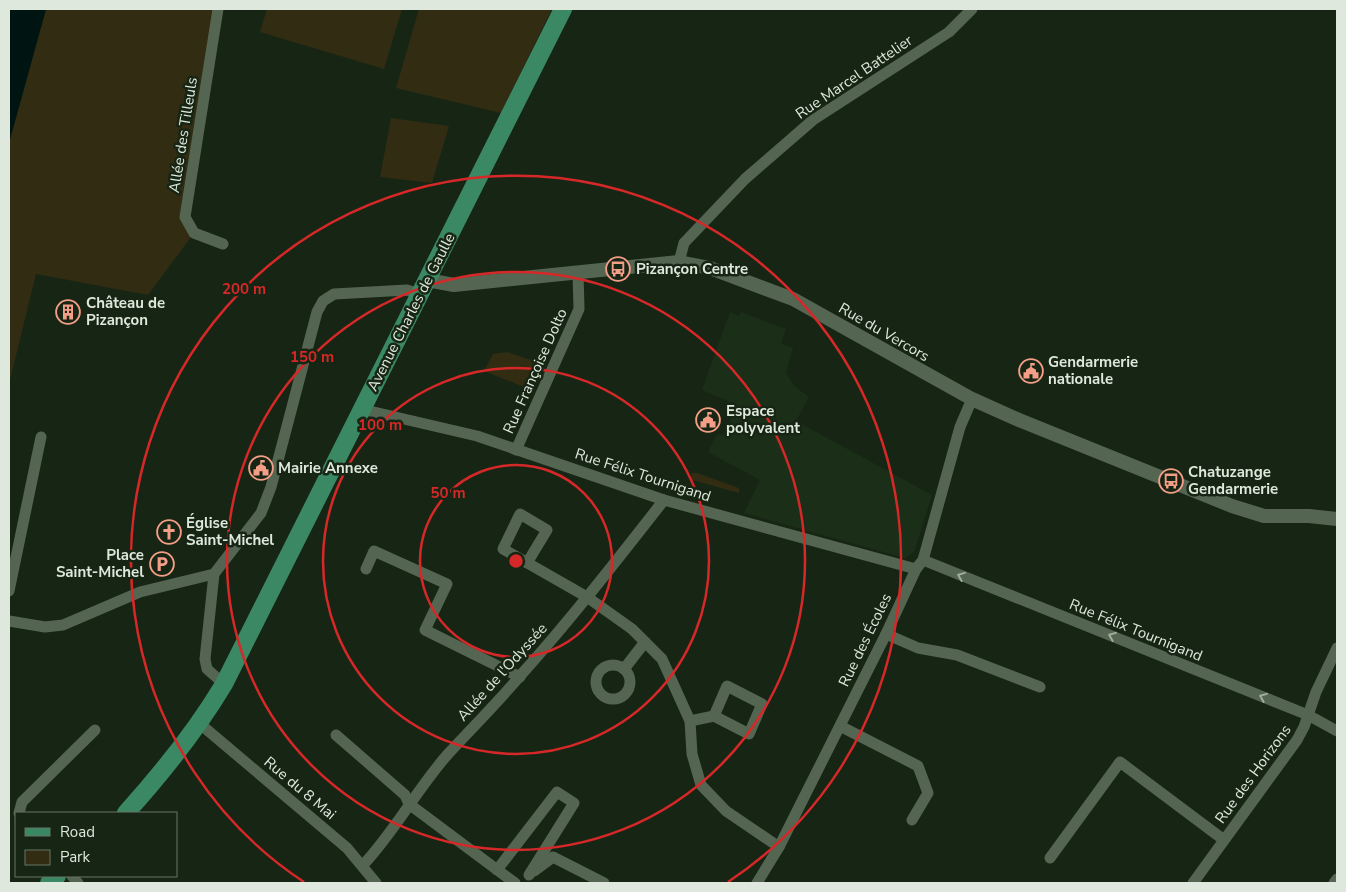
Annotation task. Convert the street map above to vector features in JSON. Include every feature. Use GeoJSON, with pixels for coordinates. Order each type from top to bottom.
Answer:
{"type":"FeatureCollection","features":[{"type":"Feature","properties":{"kind":"main road","name":"Avenue Charles de Gaulle"},"geometry":{"type":"LineString","coordinates":[[127,812],[165,768],[199,723],[224,684],[563,9]]}},
{"type":"Feature","properties":{"kind":"street","name":"Allée des Tilleuls"},"geometry":{"type":"LineString","coordinates":[[218,9],[185,217],[194,233],[224,244]]}},
{"type":"Feature","properties":{"kind":"street","name":"Rue Marcel Battelier"},"geometry":{"type":"LineString","coordinates":[[679,262],[684,243],[744,179],[813,120],[949,32],[972,9]]}},
{"type":"Feature","properties":{"kind":"street","name":"Rue du Vercors"},"geometry":{"type":"LineString","coordinates":[[423,287],[679,262],[710,268],[793,300],[972,399],[1019,420],[1248,512],[1264,516],[1309,516],[1337,519]]}},
{"type":"Feature","properties":{"kind":"street","name":"Rue Françoise Dolto"},"geometry":{"type":"LineString","coordinates":[[516,450],[579,309],[578,273]]}},
{"type":"Feature","properties":{"kind":"street"},"geometry":{"type":"LineString","coordinates":[[224,684],[207,669],[205,659],[214,574],[260,513],[271,487],[317,312],[323,301],[334,294],[407,290],[423,287]]}},
{"type":"Feature","properties":{"kind":"street","name":"Rue des Écoles"},"geometry":{"type":"LineString","coordinates":[[757,883],[779,847],[920,565],[960,427],[972,399]]}},
{"type":"Feature","properties":{"kind":"street","name":"Rue Félix Tournigand"},"geometry":{"type":"LineString","coordinates":[[361,410],[477,436],[664,500],[920,565],[1308,715],[1337,731]]}},
{"type":"Feature","properties":{"kind":"street"},"geometry":{"type":"LineString","coordinates":[[9,591],[41,438]]}},
{"type":"Feature","properties":{"kind":"street","name":"Allée de l'Odyssée"},"geometry":{"type":"LineString","coordinates":[[363,865],[380,847],[409,804],[447,755],[520,677],[588,597],[664,500]]}},
{"type":"Feature","properties":{"kind":"street","name":"Rue du Vercors"},"geometry":{"type":"LineString","coordinates":[[1309,516],[1337,508]]}},
{"type":"Feature","properties":{"kind":"street"},"geometry":{"type":"LineString","coordinates":[[366,569],[374,551],[447,584],[425,630],[520,677]]}},
{"type":"Feature","properties":{"kind":"street"},"geometry":{"type":"LineString","coordinates":[[527,563],[588,597],[632,629],[662,660],[690,721],[692,754],[701,785],[726,811],[779,847]]}},
{"type":"Feature","properties":{"kind":"street"},"geometry":{"type":"LineString","coordinates":[[9,621],[45,628],[63,625],[140,592],[214,574]]}},
{"type":"Feature","properties":{"kind":"street"},"geometry":{"type":"LineString","coordinates":[[886,634],[918,648],[957,655],[1040,687]]}},
{"type":"Feature","properties":{"kind":"street"},"geometry":{"type":"LineString","coordinates":[[624,669],[645,642]]}},
{"type":"Feature","properties":{"kind":"street","name":"Rue des Horizons"},"geometry":{"type":"LineString","coordinates":[[1193,883],[1297,740],[1304,727],[1316,692],[1337,648]]}},
{"type":"Feature","properties":{"kind":"street"},"geometry":{"type":"LineString","coordinates":[[690,721],[714,716],[749,734],[762,704],[727,686],[714,716]]}},
{"type":"Feature","properties":{"kind":"street","name":"Rue du 8 Mai"},"geometry":{"type":"LineString","coordinates":[[199,723],[347,848],[376,883]]}},
{"type":"Feature","properties":{"kind":"street"},"geometry":{"type":"LineString","coordinates":[[840,726],[918,766],[928,793],[912,820]]}},
{"type":"Feature","properties":{"kind":"street"},"geometry":{"type":"LineString","coordinates":[[19,812],[22,802],[96,730]]}},
{"type":"Feature","properties":{"kind":"street"},"geometry":{"type":"LineString","coordinates":[[336,735],[405,795],[409,804],[517,883],[553,857],[604,883]]}},
{"type":"Feature","properties":{"kind":"street"},"geometry":{"type":"LineString","coordinates":[[1050,858],[1120,762],[1224,840]]}},
{"type":"Feature","properties":{"kind":"street"},"geometry":{"type":"LineString","coordinates":[[498,870],[557,792],[574,803],[529,875]]}},
{"type":"Feature","properties":{"kind":"street"},"geometry":{"type":"LineString","coordinates":[[1334,883],[1337,879]]}},
{"type":"Feature","properties":{"kind":"shaded area"},"geometry":{"type":"Polygon","coordinates":[[[9,9],[46,9],[9,143],[9,9]]]}},
{"type":"Feature","properties":{"kind":"shaded area"},"geometry":{"type":"Polygon","coordinates":[[[730,312],[739,316],[741,312],[786,329],[781,344],[793,348],[786,372],[794,386],[809,397],[796,421],[932,495],[914,552],[905,558],[744,513],[760,480],[708,452],[717,435],[723,435],[734,414],[735,404],[702,390],[730,312]]]}},
{"type":"Feature","properties":{"kind":"green space"},"geometry":{"type":"Polygon","coordinates":[[[46,9],[218,9],[185,217],[194,233],[148,295],[36,274],[9,384],[9,143],[46,9]]]}},
{"type":"Feature","properties":{"kind":"green space"},"geometry":{"type":"Polygon","coordinates":[[[267,9],[402,9],[384,69],[260,32],[267,9]]]}},
{"type":"Feature","properties":{"kind":"green space"},"geometry":{"type":"Polygon","coordinates":[[[419,9],[552,9],[501,113],[396,88],[419,9]]]}},
{"type":"Feature","properties":{"kind":"green space"},"geometry":{"type":"Polygon","coordinates":[[[391,118],[449,126],[432,183],[380,177],[391,118]]]}},
{"type":"Feature","properties":{"kind":"green space"},"geometry":{"type":"Polygon","coordinates":[[[507,352],[540,363],[529,389],[484,371],[493,354],[507,352]]]}},
{"type":"Feature","properties":{"kind":"green space"},"geometry":{"type":"Polygon","coordinates":[[[692,473],[697,473],[739,488],[739,493],[692,480],[692,473]]]}},
{"type":"Feature","properties":{"kind":"place","name":"Pizançon Centre"},"geometry":{"type":"Point","coordinates":[618,269]}},
{"type":"Feature","properties":{"kind":"place","name":"Château de Pizançon"},"geometry":{"type":"Point","coordinates":[68,312]}},
{"type":"Feature","properties":{"kind":"place","name":"Gendarmerie nationale"},"geometry":{"type":"Point","coordinates":[1031,371]}},
{"type":"Feature","properties":{"kind":"place","name":"Espace polyvalent"},"geometry":{"type":"Point","coordinates":[708,420]}},
{"type":"Feature","properties":{"kind":"place","name":"Mairie Annexe"},"geometry":{"type":"Point","coordinates":[261,468]}},
{"type":"Feature","properties":{"kind":"place","name":"Chatuzange Gendarmerie"},"geometry":{"type":"Point","coordinates":[1171,481]}},
{"type":"Feature","properties":{"kind":"place","name":"Église Saint-Michel"},"geometry":{"type":"Point","coordinates":[169,532]}},
{"type":"Feature","properties":{"kind":"place","name":"Place Saint-Michel"},"geometry":{"type":"Point","coordinates":[162,564]}}]}
